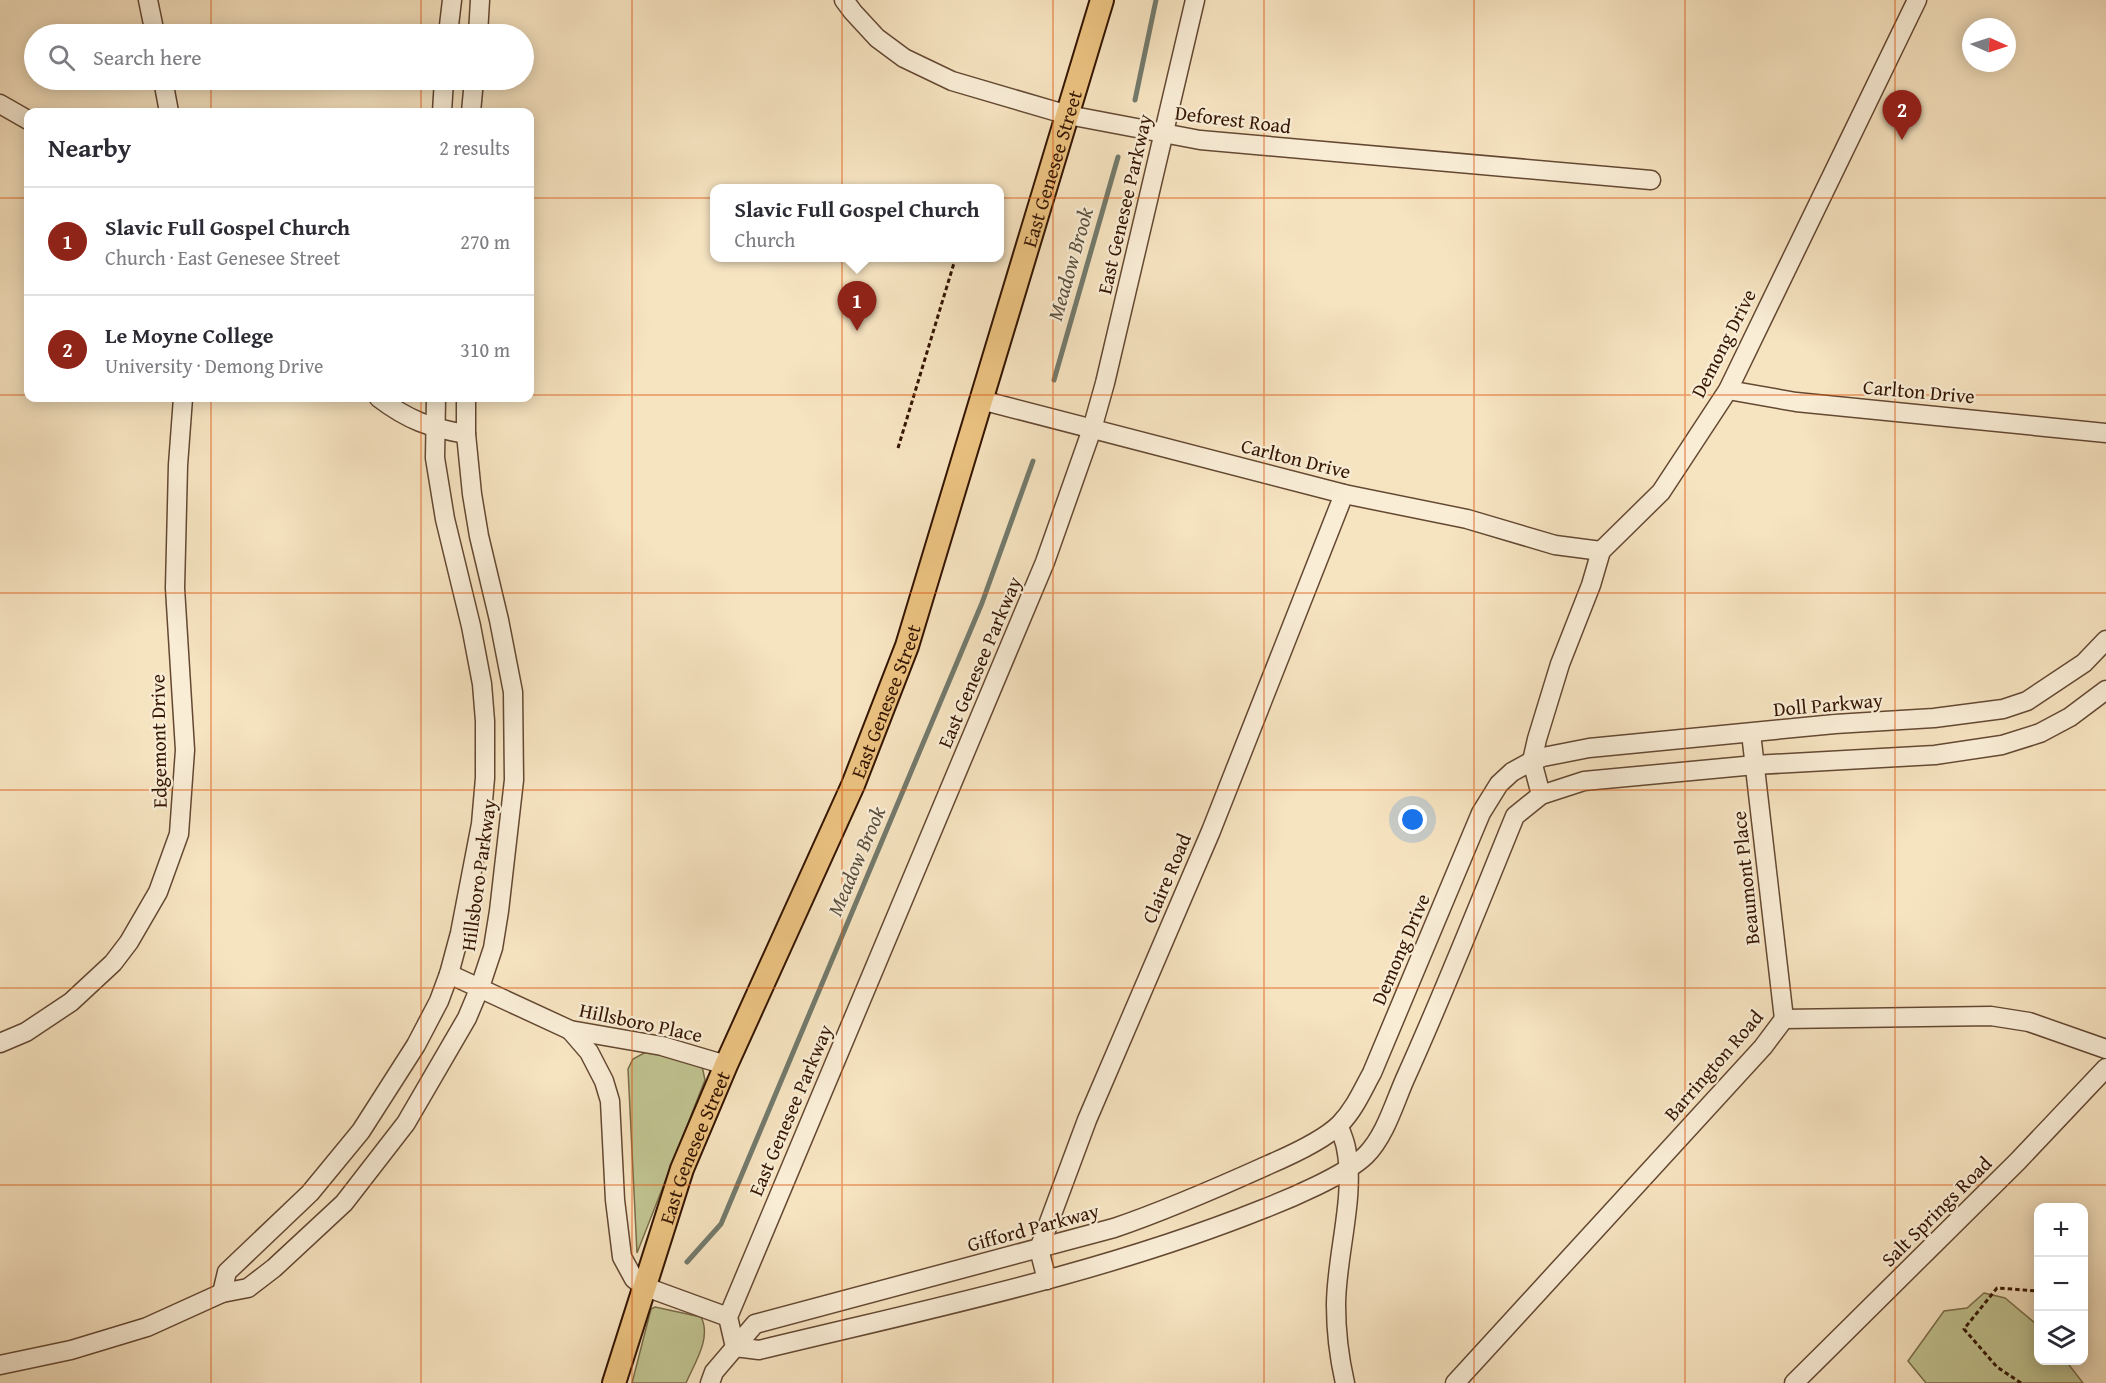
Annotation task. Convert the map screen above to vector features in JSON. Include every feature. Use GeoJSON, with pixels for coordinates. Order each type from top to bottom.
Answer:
{"type":"FeatureCollection","features":[{"type":"Feature","properties":{"kind":"main road","name":"East Genesee Street"},"geometry":{"type":"LineString","coordinates":[[614,1383],[682,1169],[726,1065],[853,785],[907,646],[1102,0]]}},
{"type":"Feature","properties":{"kind":"street"},"geometry":{"type":"LineString","coordinates":[[148,0],[153,24]]}},
{"type":"Feature","properties":{"kind":"street"},"geometry":{"type":"LineString","coordinates":[[449,24],[452,0]]}},
{"type":"Feature","properties":{"kind":"street"},"geometry":{"type":"LineString","coordinates":[[479,24],[480,0]]}},
{"type":"Feature","properties":{"kind":"street","name":"Deforest Road"},"geometry":{"type":"LineString","coordinates":[[844,0],[877,38],[904,58],[952,81],[1068,115],[1200,140],[1651,180]]}},
{"type":"Feature","properties":{"kind":"street","name":"East Genesee Parkway"},"geometry":{"type":"LineString","coordinates":[[728,1317],[1045,562],[1092,429],[1105,383],[1195,0]]}},
{"type":"Feature","properties":{"kind":"street","name":"Demong Drive"},"geometry":{"type":"LineString","coordinates":[[1541,795],[1532,761],[1537,739],[1560,664],[1591,585],[1601,551],[1661,492],[1728,390],[1917,0]]}},
{"type":"Feature","properties":{"kind":"street"},"geometry":{"type":"LineString","coordinates":[[165,90],[168,108]]}},
{"type":"Feature","properties":{"kind":"street"},"geometry":{"type":"LineString","coordinates":[[442,108],[443,90]]}},
{"type":"Feature","properties":{"kind":"street"},"geometry":{"type":"LineString","coordinates":[[471,108],[473,90]]}},
{"type":"Feature","properties":{"kind":"street"},"geometry":{"type":"LineString","coordinates":[[0,104],[24,118]]}},
{"type":"Feature","properties":{"kind":"street","name":"Carlton Drive"},"geometry":{"type":"LineString","coordinates":[[1728,390],[1796,402],[2106,433]]}},
{"type":"Feature","properties":{"kind":"street","name":"Carlton Drive"},"geometry":{"type":"LineString","coordinates":[[981,400],[1344,494],[1467,519],[1555,545],[1601,551]]}},
{"type":"Feature","properties":{"kind":"street","name":"Edgemont Drive"},"geometry":{"type":"LineString","coordinates":[[0,1043],[26,1032],[71,1002],[113,963],[129,942],[158,892],[179,834],[184,750],[175,588],[178,465],[183,402]]}},
{"type":"Feature","properties":{"kind":"street"},"geometry":{"type":"LineString","coordinates":[[384,402],[400,414],[436,429],[466,434]]}},
{"type":"Feature","properties":{"kind":"street","name":"Hillsboro Parkway"},"geometry":{"type":"LineString","coordinates":[[222,1293],[227,1272],[310,1193],[361,1131],[416,1045],[439,1000],[460,933],[481,824],[485,778],[485,721],[482,684],[471,626],[445,519],[435,458],[436,402]]}},
{"type":"Feature","properties":{"kind":"street","name":"Hillsboro Parkway"},"geometry":{"type":"LineString","coordinates":[[0,1365],[71,1350],[147,1327],[222,1293],[248,1288],[274,1268],[344,1203],[406,1123],[467,1018],[493,948],[514,780],[513,692],[472,494],[466,434],[466,402]]}},
{"type":"Feature","properties":{"kind":"street","name":"Claire Road"},"geometry":{"type":"LineString","coordinates":[[1039,1249],[1087,1120],[1210,831],[1344,494]]}},
{"type":"Feature","properties":{"kind":"street","name":"Doll Parkway"},"geometry":{"type":"LineString","coordinates":[[1532,761],[1589,748],[1836,724],[1934,718],[2003,709],[2027,701],[2084,663],[2106,640]]}},
{"type":"Feature","properties":{"kind":"street"},"geometry":{"type":"LineString","coordinates":[[570,1030],[589,1052],[604,1081],[610,1101],[615,1200],[622,1257],[634,1279],[644,1286],[728,1317],[735,1347],[759,1350],[1047,1280],[1218,1227],[1286,1200],[1348,1169],[1365,1156],[1376,1142],[1420,1045],[1515,816],[1541,795],[1584,781],[1755,765],[1935,755],[2002,745],[2040,733],[2070,717],[2106,690]]}},
{"type":"Feature","properties":{"kind":"street","name":"Beaumont Place"},"geometry":{"type":"LineString","coordinates":[[1751,733],[1784,1019]]}},
{"type":"Feature","properties":{"kind":"street","name":"Demong Drive"},"geometry":{"type":"LineString","coordinates":[[1339,1126],[1351,1112],[1372,1073],[1481,813],[1499,784],[1512,772],[1532,761]]}},
{"type":"Feature","properties":{"kind":"street","name":"Hillsboro Place"},"geometry":{"type":"LineString","coordinates":[[449,974],[570,1030],[662,1046],[726,1065]]}},
{"type":"Feature","properties":{"kind":"street","name":"Barrington Road"},"geometry":{"type":"LineString","coordinates":[[1455,1383],[1763,1047],[1784,1019],[1991,1016],[2029,1022],[2106,1049]]}},
{"type":"Feature","properties":{"kind":"street","name":"Salt Springs Road"},"geometry":{"type":"LineString","coordinates":[[1794,1383],[2018,1161],[2106,1068]]}},
{"type":"Feature","properties":{"kind":"street"},"geometry":{"type":"LineString","coordinates":[[1339,1126],[1346,1148],[1348,1169],[1347,1206],[1336,1304],[1339,1358],[1345,1383]]}},
{"type":"Feature","properties":{"kind":"street","name":"Gifford Parkway"},"geometry":{"type":"LineString","coordinates":[[710,1383],[714,1372],[754,1324],[1114,1228],[1161,1212],[1297,1152],[1339,1126]]}},
{"type":"Feature","properties":{"kind":"street"},"geometry":{"type":"LineString","coordinates":[[1039,1249],[1047,1280]]}},
{"type":"Feature","properties":{"kind":"path"},"geometry":{"type":"LineString","coordinates":[[898,448],[954,263]]}},
{"type":"Feature","properties":{"kind":"path"},"geometry":{"type":"LineString","coordinates":[[2022,1383],[1997,1367],[1964,1329],[1997,1288],[2034,1291]]}},
{"type":"Feature","properties":{"kind":"green space"},"geometry":{"type":"Polygon","coordinates":[[[646,1052],[662,1052],[702,1066],[705,1080],[637,1253],[628,1069],[633,1059],[646,1052]]]}},
{"type":"Feature","properties":{"kind":"green space"},"geometry":{"type":"Polygon","coordinates":[[[1984,1293],[2005,1298],[2034,1323],[2034,1365],[2069,1365],[2083,1383],[1926,1383],[1908,1361],[1944,1311],[1967,1308],[1984,1293]]]}},
{"type":"Feature","properties":{"kind":"green space"},"geometry":{"type":"Polygon","coordinates":[[[655,1307],[701,1317],[704,1325],[703,1342],[686,1383],[632,1383],[651,1309],[655,1307]]]}},
{"type":"Feature","properties":{"kind":"waterway","name":"Meadow Brook"},"geometry":{"type":"LineString","coordinates":[[1135,100],[1156,0]]}},
{"type":"Feature","properties":{"kind":"waterway","name":"Meadow Brook"},"geometry":{"type":"LineString","coordinates":[[1054,380],[1118,157]]}},
{"type":"Feature","properties":{"kind":"waterway","name":"Meadow Brook"},"geometry":{"type":"LineString","coordinates":[[687,1262],[721,1224],[982,603],[1033,461]]}},
{"type":"Feature","properties":{"kind":"place","name":"Le Moyne College"},"geometry":{"type":"Point","coordinates":[1902,140]}},
{"type":"Feature","properties":{"kind":"place","name":"Slavic Full Gospel Church"},"geometry":{"type":"Point","coordinates":[857,331]}}]}
